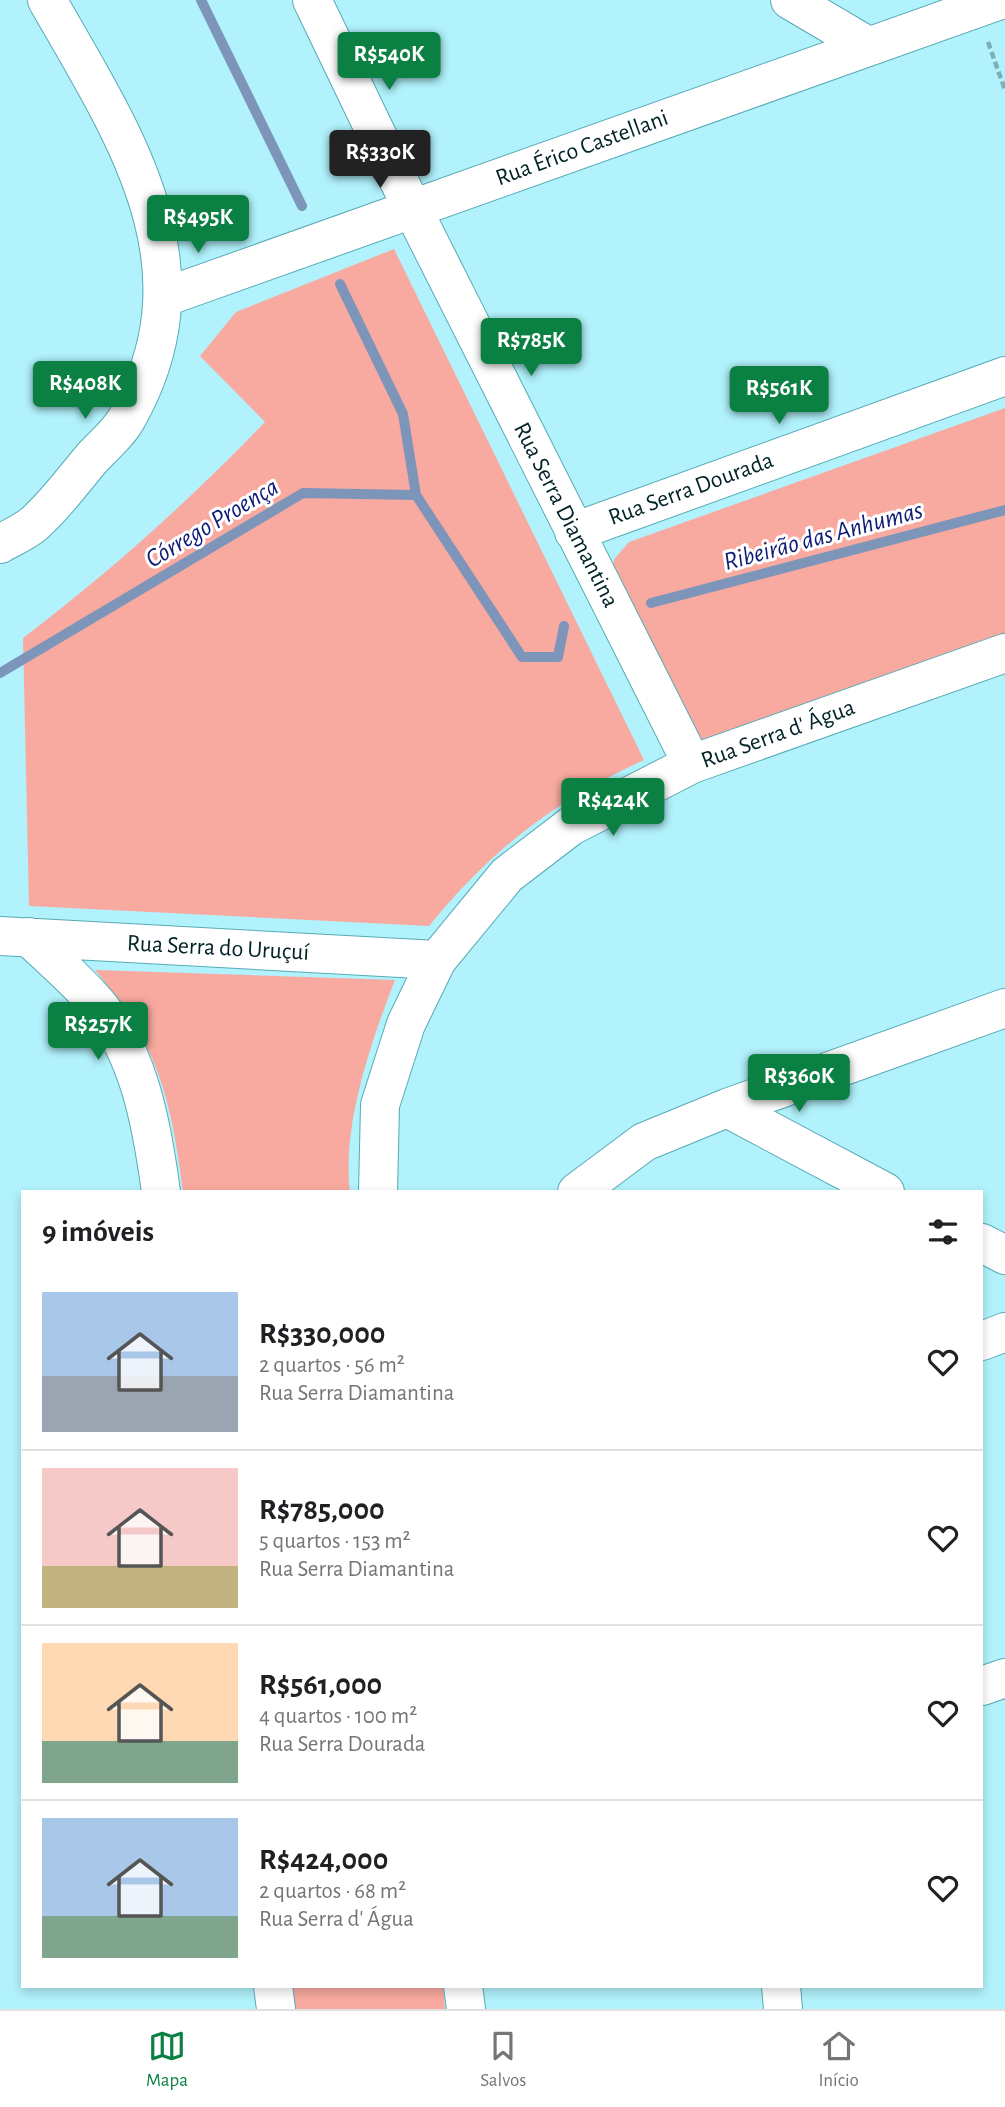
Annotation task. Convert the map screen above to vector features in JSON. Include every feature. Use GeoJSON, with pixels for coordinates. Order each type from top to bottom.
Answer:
{"type":"FeatureCollection","features":[{"type":"Feature","properties":{"kind":"street"},"geometry":{"type":"LineString","coordinates":[[0,544],[35,524],[126,419],[153,358],[165,297],[161,242],[139,173],[99,90],[47,0]]}},
{"type":"Feature","properties":{"kind":"street","name":"Rua Serra Diamantina"},"geometry":{"type":"LineString","coordinates":[[312,0],[573,531],[692,764]]}},
{"type":"Feature","properties":{"kind":"street"},"geometry":{"type":"LineString","coordinates":[[790,0],[868,46]]}},
{"type":"Feature","properties":{"kind":"street","name":"Rua Érico Castellani"},"geometry":{"type":"LineString","coordinates":[[165,297],[988,4]]}},
{"type":"Feature","properties":{"kind":"street","name":"Rua Serra Dourada"},"geometry":{"type":"LineString","coordinates":[[573,531],[1005,376]]}},
{"type":"Feature","properties":{"kind":"street","name":"Rua Serra d' Água"},"geometry":{"type":"LineString","coordinates":[[377,1190],[380,1105],[406,1024],[436,960],[507,875],[571,826],[692,764],[1005,653]]}},
{"type":"Feature","properties":{"kind":"street"},"geometry":{"type":"LineString","coordinates":[[14,937],[93,998],[125,1049],[152,1124],[161,1190]]}},
{"type":"Feature","properties":{"kind":"street","name":"Rua Serra do Uruçuí"},"geometry":{"type":"LineString","coordinates":[[14,937],[436,960]]}},
{"type":"Feature","properties":{"kind":"street"},"geometry":{"type":"LineString","coordinates":[[581,1190],[644,1142],[727,1108],[1005,1008]]}},
{"type":"Feature","properties":{"kind":"street"},"geometry":{"type":"LineString","coordinates":[[727,1108],[881,1190]]}},
{"type":"Feature","properties":{"kind":"street"},"geometry":{"type":"LineString","coordinates":[[983,1244],[1005,1255]]}},
{"type":"Feature","properties":{"kind":"street"},"geometry":{"type":"LineString","coordinates":[[983,1341],[1005,1332]]}},
{"type":"Feature","properties":{"kind":"street"},"geometry":{"type":"LineString","coordinates":[[983,1686],[1005,1678]]}},
{"type":"Feature","properties":{"kind":"street"},"geometry":{"type":"LineString","coordinates":[[273,1988],[276,2009]]}},
{"type":"Feature","properties":{"kind":"street"},"geometry":{"type":"LineString","coordinates":[[463,1988],[466,2009]]}},
{"type":"Feature","properties":{"kind":"street"},"geometry":{"type":"LineString","coordinates":[[781,1988],[783,2009]]}},
{"type":"Feature","properties":{"kind":"path"},"geometry":{"type":"LineString","coordinates":[[988,4],[1005,90]]}},
{"type":"Feature","properties":{"kind":"shaded area"},"geometry":{"type":"Polygon","coordinates":[[[394,249],[644,760],[581,793],[526,830],[476,874],[429,926],[29,906],[23,638],[87,588],[148,535],[265,422],[200,356],[236,312],[394,249]]]}},
{"type":"Feature","properties":{"kind":"shaded area"},"geometry":{"type":"Polygon","coordinates":[[[1005,408],[1005,642],[711,743],[700,740],[611,569],[615,558],[629,542],[1005,408]]]}},
{"type":"Feature","properties":{"kind":"shaded area"},"geometry":{"type":"Polygon","coordinates":[[[95,970],[395,980],[368,1056],[354,1111],[350,1139],[350,1190],[183,1190],[173,1128],[158,1074],[134,1023],[95,970]]]}},
{"type":"Feature","properties":{"kind":"shaded area"},"geometry":{"type":"Polygon","coordinates":[[[289,1988],[443,1988],[445,2009],[292,2009],[289,1988]]]}},
{"type":"Feature","properties":{"kind":"waterway"},"geometry":{"type":"LineString","coordinates":[[201,0],[302,206]]}},
{"type":"Feature","properties":{"kind":"waterway"},"geometry":{"type":"LineString","coordinates":[[340,284],[403,414],[416,495]]}},
{"type":"Feature","properties":{"kind":"waterway","name":"Córrego Proença"},"geometry":{"type":"LineString","coordinates":[[0,673],[303,493],[416,495],[522,657],[558,657],[564,626]]}},
{"type":"Feature","properties":{"kind":"waterway","name":"Ribeirão das Anhumas"},"geometry":{"type":"LineString","coordinates":[[651,603],[1005,510]]}}]}
